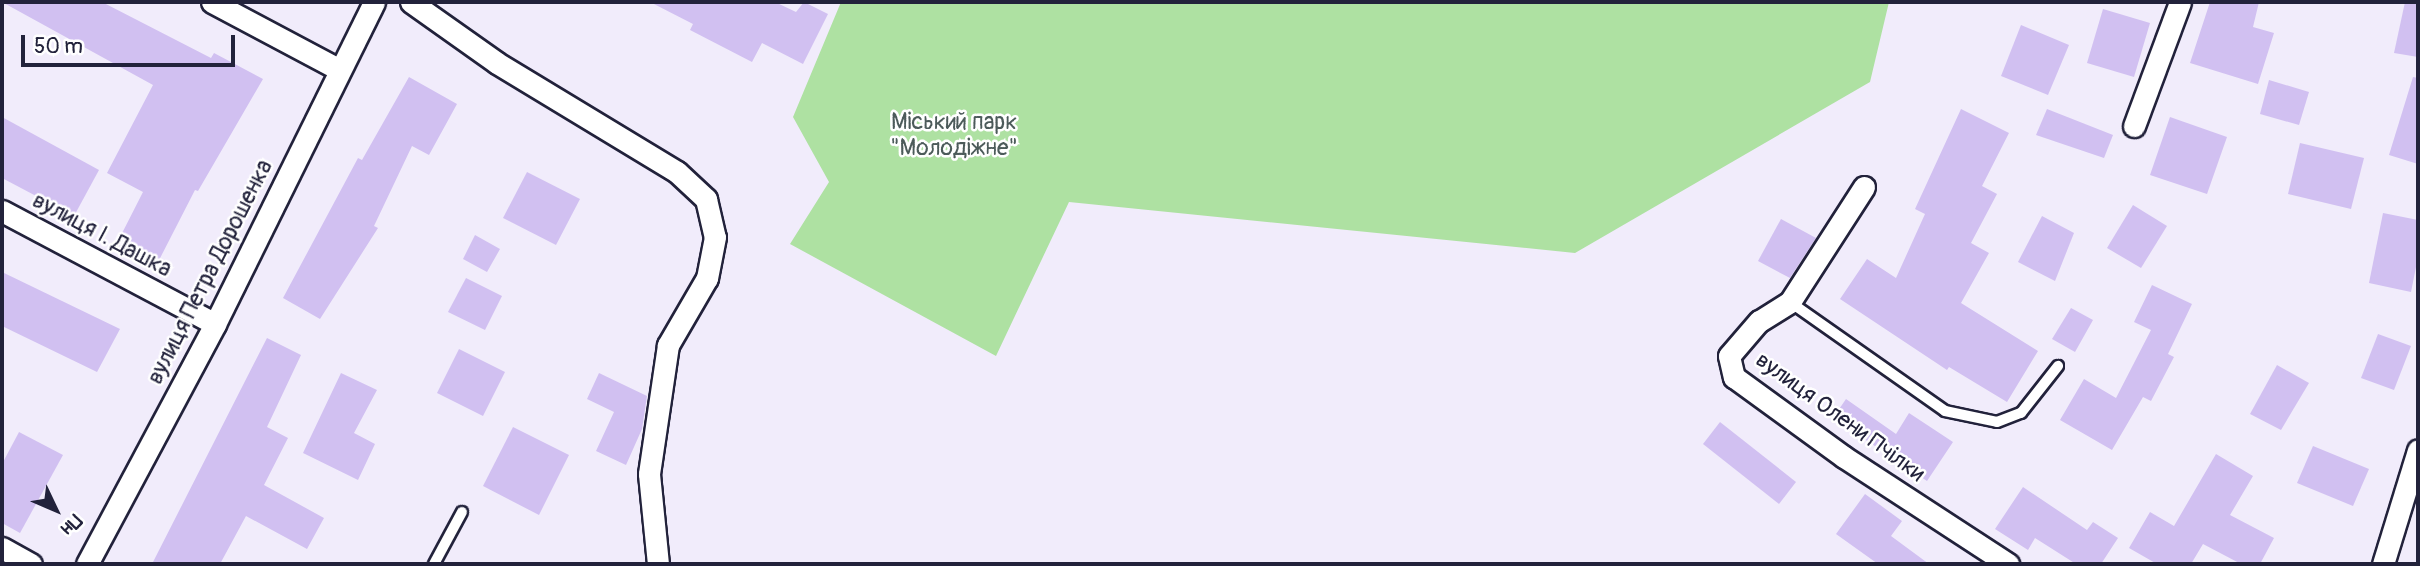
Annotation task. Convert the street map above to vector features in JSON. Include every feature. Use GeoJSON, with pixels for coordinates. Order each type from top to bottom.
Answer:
{"type":"FeatureCollection","features":[{"type":"Feature","properties":{"kind":"street"},"geometry":{"type":"LineString","coordinates":[[212,2],[340,70]]}},
{"type":"Feature","properties":{"kind":"street","name":"вулиця Петра Дорошенка"},"geometry":{"type":"LineString","coordinates":[[88,564],[215,324],[374,2]]}},
{"type":"Feature","properties":{"kind":"street"},"geometry":{"type":"LineString","coordinates":[[411,2],[497,63],[677,172],[706,199],[715,237],[707,278],[668,345],[649,474],[658,564]]}},
{"type":"Feature","properties":{"kind":"street"},"geometry":{"type":"LineString","coordinates":[[2134,126],[2180,2]]}},
{"type":"Feature","properties":{"kind":"street","name":"вулиця Олени Пчілки"},"geometry":{"type":"LineString","coordinates":[[1864,187],[1790,302],[1759,321],[1729,356],[1734,377],[1844,457],[2008,564]]}},
{"type":"Feature","properties":{"kind":"street","name":"вулиця І. Дашка"},"geometry":{"type":"LineString","coordinates":[[2,211],[215,324]]}},
{"type":"Feature","properties":{"kind":"street"},"geometry":{"type":"LineString","coordinates":[[2383,564],[2418,450]]}},
{"type":"Feature","properties":{"kind":"street"},"geometry":{"type":"LineString","coordinates":[[2,548],[31,564]]}},
{"type":"Feature","properties":{"kind":"lane"},"geometry":{"type":"LineString","coordinates":[[1790,302],[1945,411],[1997,422],[2021,413],[2058,366]]}},
{"type":"Feature","properties":{"kind":"lane"},"geometry":{"type":"LineString","coordinates":[[434,564],[462,512]]}},
{"type":"Feature","properties":{"kind":"green space","name":"Міський парк \"Молодіжне\""},"geometry":{"type":"Polygon","coordinates":[[[841,2],[1889,2],[1870,82],[1575,253],[1069,202],[996,356],[790,244],[829,182],[793,117],[841,2]]]}},
{"type":"Feature","properties":{"kind":"building"},"geometry":{"type":"Polygon","coordinates":[[[2,2],[102,2],[211,58],[214,53],[263,79],[198,191],[195,190],[155,268],[115,247],[143,192],[107,173],[153,85],[2,2]]]}},
{"type":"Feature","properties":{"kind":"building"},"geometry":{"type":"Polygon","coordinates":[[[650,2],[775,2],[796,12],[804,2],[828,14],[803,64],[762,43],[752,62],[690,30],[693,24],[650,2]]]}},
{"type":"Feature","properties":{"kind":"building"},"geometry":{"type":"Polygon","coordinates":[[[2210,2],[2259,2],[2253,27],[2274,33],[2258,84],[2190,63],[2210,2]]]}},
{"type":"Feature","properties":{"kind":"building"},"geometry":{"type":"Polygon","coordinates":[[[2405,2],[2418,2],[2418,57],[2394,53],[2405,2]]]}},
{"type":"Feature","properties":{"kind":"building"},"geometry":{"type":"Polygon","coordinates":[[[2103,9],[2150,23],[2134,77],[2087,63],[2103,9]]]}},
{"type":"Feature","properties":{"kind":"building"},"geometry":{"type":"Polygon","coordinates":[[[2021,25],[2069,45],[2048,95],[2001,76],[2021,25]]]}},
{"type":"Feature","properties":{"kind":"building"},"geometry":{"type":"Polygon","coordinates":[[[409,77],[457,104],[429,155],[412,146],[374,226],[378,228],[320,319],[283,298],[358,158],[362,160],[409,77]]]}},
{"type":"Feature","properties":{"kind":"building"},"geometry":{"type":"Polygon","coordinates":[[[2413,77],[2418,78],[2418,164],[2389,155],[2413,77]]]}},
{"type":"Feature","properties":{"kind":"building"},"geometry":{"type":"Polygon","coordinates":[[[2269,80],[2309,92],[2299,125],[2260,114],[2269,80]]]}},
{"type":"Feature","properties":{"kind":"building"},"geometry":{"type":"Polygon","coordinates":[[[1961,109],[2009,133],[1982,186],[1997,194],[1971,243],[1989,253],[1961,303],[2038,351],[2007,402],[1949,367],[1947,370],[1840,299],[1867,259],[1896,278],[1925,214],[1915,209],[1961,109]]]}},
{"type":"Feature","properties":{"kind":"building"},"geometry":{"type":"Polygon","coordinates":[[[2047,109],[2113,135],[2104,158],[2036,135],[2047,109]]]}},
{"type":"Feature","properties":{"kind":"building"},"geometry":{"type":"Polygon","coordinates":[[[2,117],[99,170],[74,216],[2,178],[2,117]]]}},
{"type":"Feature","properties":{"kind":"building"},"geometry":{"type":"Polygon","coordinates":[[[2170,117],[2227,137],[2207,194],[2150,175],[2170,117]]]}},
{"type":"Feature","properties":{"kind":"building"},"geometry":{"type":"Polygon","coordinates":[[[2300,143],[2364,158],[2351,209],[2288,194],[2300,143]]]}},
{"type":"Feature","properties":{"kind":"building"},"geometry":{"type":"Polygon","coordinates":[[[527,172],[580,199],[556,245],[503,218],[527,172]]]}},
{"type":"Feature","properties":{"kind":"building"},"geometry":{"type":"Polygon","coordinates":[[[2133,205],[2167,226],[2141,268],[2107,248],[2133,205]]]}},
{"type":"Feature","properties":{"kind":"building"},"geometry":{"type":"Polygon","coordinates":[[[2383,213],[2418,220],[2418,257],[2411,292],[2369,283],[2383,213]]]}},
{"type":"Feature","properties":{"kind":"building"},"geometry":{"type":"Polygon","coordinates":[[[2042,216],[2074,233],[2055,281],[2018,262],[2042,216]]]}},
{"type":"Feature","properties":{"kind":"building"},"geometry":{"type":"Polygon","coordinates":[[[1781,219],[1816,238],[1790,278],[1758,261],[1781,219]]]}},
{"type":"Feature","properties":{"kind":"building"},"geometry":{"type":"Polygon","coordinates":[[[475,235],[500,249],[487,272],[463,259],[475,235]]]}},
{"type":"Feature","properties":{"kind":"building"},"geometry":{"type":"Polygon","coordinates":[[[2,272],[120,329],[97,372],[2,326],[2,272]]]}},
{"type":"Feature","properties":{"kind":"building"},"geometry":{"type":"Polygon","coordinates":[[[466,278],[502,296],[485,330],[448,312],[466,278]]]}},
{"type":"Feature","properties":{"kind":"building"},"geometry":{"type":"Polygon","coordinates":[[[2152,285],[2192,304],[2168,354],[2174,357],[2151,401],[2143,397],[2112,450],[2060,420],[2084,379],[2116,398],[2151,330],[2134,322],[2152,285]]]}},
{"type":"Feature","properties":{"kind":"building"},"geometry":{"type":"Polygon","coordinates":[[[2071,308],[2093,320],[2075,352],[2052,339],[2071,308]]]}},
{"type":"Feature","properties":{"kind":"building"},"geometry":{"type":"Polygon","coordinates":[[[2378,334],[2411,346],[2394,390],[2361,378],[2378,334]]]}},
{"type":"Feature","properties":{"kind":"building"},"geometry":{"type":"Polygon","coordinates":[[[267,338],[301,355],[267,427],[288,438],[264,485],[324,518],[307,549],[246,516],[220,564],[152,564],[267,338]]]}},
{"type":"Feature","properties":{"kind":"building"},"geometry":{"type":"Polygon","coordinates":[[[459,349],[505,372],[483,416],[437,393],[459,349]]]}},
{"type":"Feature","properties":{"kind":"building"},"geometry":{"type":"Polygon","coordinates":[[[2277,365],[2309,383],[2281,430],[2250,414],[2277,365]]]}},
{"type":"Feature","properties":{"kind":"building"},"geometry":{"type":"Polygon","coordinates":[[[341,373],[377,390],[354,433],[375,444],[358,480],[303,453],[341,373]]]}},
{"type":"Feature","properties":{"kind":"building"},"geometry":{"type":"Polygon","coordinates":[[[599,373],[647,396],[642,429],[626,465],[596,451],[614,412],[587,399],[599,373]]]}},
{"type":"Feature","properties":{"kind":"building"},"geometry":{"type":"Polygon","coordinates":[[[1846,399],[1896,434],[1909,413],[1953,442],[1927,481],[1833,418],[1846,399]]]}},
{"type":"Feature","properties":{"kind":"building"},"geometry":{"type":"Polygon","coordinates":[[[1720,422],[1796,482],[1779,504],[1703,444],[1720,422]]]}},
{"type":"Feature","properties":{"kind":"building"},"geometry":{"type":"Polygon","coordinates":[[[513,427],[569,455],[539,515],[483,486],[513,427]]]}},
{"type":"Feature","properties":{"kind":"building"},"geometry":{"type":"Polygon","coordinates":[[[19,432],[63,455],[20,533],[2,523],[2,464],[19,432]]]}},
{"type":"Feature","properties":{"kind":"building"},"geometry":{"type":"Polygon","coordinates":[[[2313,446],[2369,469],[2353,506],[2297,483],[2313,446]]]}},
{"type":"Feature","properties":{"kind":"building"},"geometry":{"type":"Polygon","coordinates":[[[2216,454],[2253,476],[2230,515],[2274,538],[2260,564],[2241,564],[2203,544],[2191,564],[2157,564],[2129,548],[2150,512],[2174,526],[2216,454]]]}},
{"type":"Feature","properties":{"kind":"building"},"geometry":{"type":"Polygon","coordinates":[[[2023,487],[2087,530],[2093,522],[2118,538],[2101,564],[2076,564],[2035,538],[2028,550],[1995,529],[2023,487]]]}},
{"type":"Feature","properties":{"kind":"building"},"geometry":{"type":"Polygon","coordinates":[[[1865,494],[1902,521],[1891,536],[1929,564],[1878,564],[1836,534],[1865,494]]]}}]}
